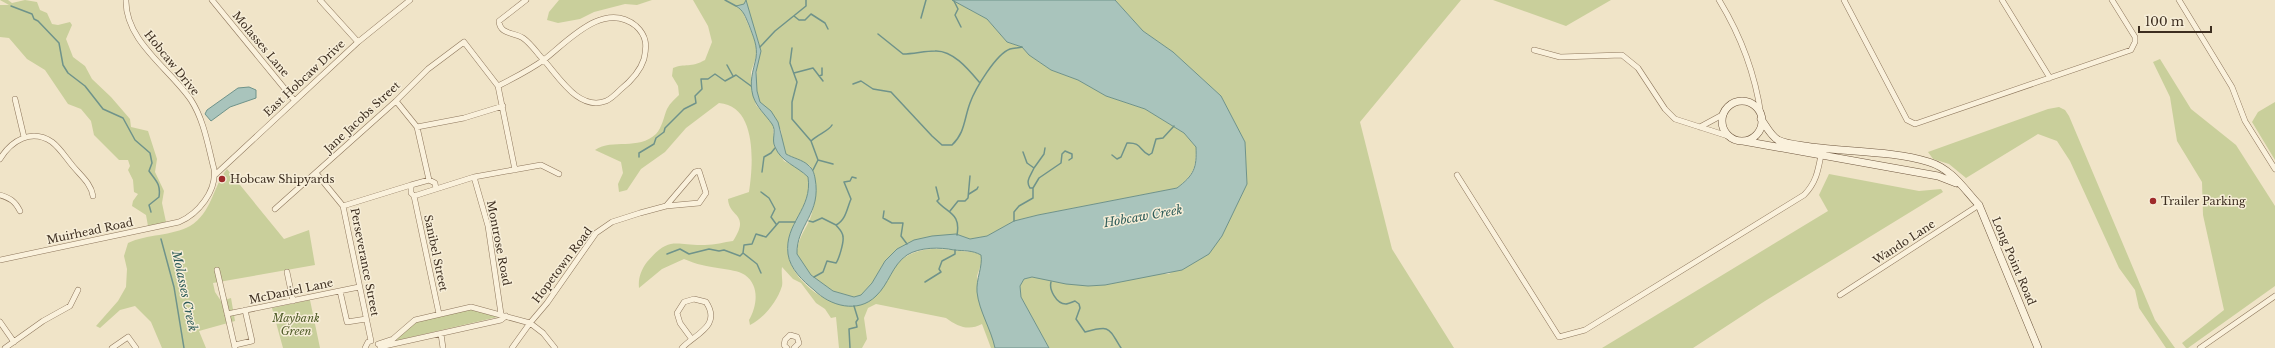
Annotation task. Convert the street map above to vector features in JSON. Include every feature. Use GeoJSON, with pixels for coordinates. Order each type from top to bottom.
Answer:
{"type":"FeatureCollection","features":[{"type":"Feature","properties":{"kind":"main road"},"geometry":{"type":"LineString","coordinates":[[1743,141],[1750,139],[1758,132],[1761,117],[1752,104],[1741,102],[1733,104],[1724,114],[1723,127],[1731,137],[1743,141],[1938,176],[1964,186]]}},
{"type":"Feature","properties":{"kind":"main road","name":"Long Point Road"},"geometry":{"type":"LineString","coordinates":[[1761,117],[1771,134],[1784,142],[1835,150],[1871,152],[1929,162],[1945,169],[1964,186],[1979,205],[2038,348]]}},
{"type":"Feature","properties":{"kind":"street","name":"Hobcaw Drive"},"geometry":{"type":"LineString","coordinates":[[126,0],[128,16],[134,30],[186,93],[196,108],[204,130],[215,176]]}},
{"type":"Feature","properties":{"kind":"street","name":"Molasses Lane"},"geometry":{"type":"LineString","coordinates":[[212,0],[294,100]]}},
{"type":"Feature","properties":{"kind":"street"},"geometry":{"type":"LineString","coordinates":[[320,0],[358,42]]}},
{"type":"Feature","properties":{"kind":"street","name":"East Hobcaw Drive"},"geometry":{"type":"LineString","coordinates":[[215,176],[294,100],[358,42],[410,0]]}},
{"type":"Feature","properties":{"kind":"street"},"geometry":{"type":"LineString","coordinates":[[515,170],[498,86],[544,60],[579,30],[600,19],[620,18],[635,26],[644,35],[646,47],[642,65],[631,81],[607,101],[596,104],[576,96],[544,60],[525,40],[507,33],[499,26],[498,21],[502,16],[526,0]]}},
{"type":"Feature","properties":{"kind":"street"},"geometry":{"type":"LineString","coordinates":[[1719,0],[1738,34],[1750,63],[1761,117]]}},
{"type":"Feature","properties":{"kind":"street"},"geometry":{"type":"LineString","coordinates":[[1844,0],[1910,123],[1918,124],[2133,48],[2135,37],[2112,0]]}},
{"type":"Feature","properties":{"kind":"street"},"geometry":{"type":"LineString","coordinates":[[2002,0],[2050,78]]}},
{"type":"Feature","properties":{"kind":"street"},"geometry":{"type":"LineString","coordinates":[[2179,0],[2232,87],[2245,121],[2275,169]]}},
{"type":"Feature","properties":{"kind":"street","name":"Jane Jacobs Street"},"geometry":{"type":"LineString","coordinates":[[274,209],[396,101],[428,68],[464,42],[498,86]]}},
{"type":"Feature","properties":{"kind":"street"},"geometry":{"type":"LineString","coordinates":[[1534,50],[1560,57],[1622,55],[1638,68],[1665,109],[1675,119],[1731,137]]}},
{"type":"Feature","properties":{"kind":"street"},"geometry":{"type":"LineString","coordinates":[[15,99],[24,137]]}},
{"type":"Feature","properties":{"kind":"street"},"geometry":{"type":"LineString","coordinates":[[396,101],[417,127],[429,180]]}},
{"type":"Feature","properties":{"kind":"street"},"geometry":{"type":"LineString","coordinates":[[417,127],[464,118],[503,106]]}},
{"type":"Feature","properties":{"kind":"street"},"geometry":{"type":"LineString","coordinates":[[1699,127],[1724,114]]}},
{"type":"Feature","properties":{"kind":"street"},"geometry":{"type":"LineString","coordinates":[[0,159],[9,146],[24,137],[44,139],[56,146],[89,185],[93,196]]}},
{"type":"Feature","properties":{"kind":"street"},"geometry":{"type":"LineString","coordinates":[[1457,175],[1560,337],[1585,330],[1804,195],[1816,179],[1821,155]]}},
{"type":"Feature","properties":{"kind":"street"},"geometry":{"type":"LineString","coordinates":[[414,196],[474,177],[541,165],[559,174]]}},
{"type":"Feature","properties":{"kind":"street","name":"Hopetown Road"},"geometry":{"type":"LineString","coordinates":[[512,348],[547,303],[596,233],[612,222],[666,206],[699,203],[706,194],[699,171],[695,172],[666,206]]}},
{"type":"Feature","properties":{"kind":"street","name":"Perseverance Street"},"geometry":{"type":"LineString","coordinates":[[316,173],[343,206],[371,341]]}},
{"type":"Feature","properties":{"kind":"street","name":"Muirhead Road"},"geometry":{"type":"LineString","coordinates":[[0,260],[183,220],[204,204],[215,176]]}},
{"type":"Feature","properties":{"kind":"street","name":"Montrose Road"},"geometry":{"type":"LineString","coordinates":[[474,177],[488,226],[504,315]]}},
{"type":"Feature","properties":{"kind":"street"},"geometry":{"type":"LineString","coordinates":[[343,206],[429,180],[435,183],[436,189]]}},
{"type":"Feature","properties":{"kind":"street","name":"Sanibel Street"},"geometry":{"type":"LineString","coordinates":[[411,185],[410,191],[414,196],[439,314]]}},
{"type":"Feature","properties":{"kind":"street"},"geometry":{"type":"LineString","coordinates":[[0,195],[10,198],[20,211]]}},
{"type":"Feature","properties":{"kind":"street","name":"Wando Lane"},"geometry":{"type":"LineString","coordinates":[[1840,295],[1979,205]]}},
{"type":"Feature","properties":{"kind":"street"},"geometry":{"type":"LineString","coordinates":[[217,270],[235,347],[252,341],[245,310]]}},
{"type":"Feature","properties":{"kind":"street"},"geometry":{"type":"LineString","coordinates":[[287,272],[293,301]]}},
{"type":"Feature","properties":{"kind":"street","name":"McDaniel Lane"},"geometry":{"type":"LineString","coordinates":[[227,314],[359,287]]}},
{"type":"Feature","properties":{"kind":"street"},"geometry":{"type":"LineString","coordinates":[[5,348],[43,321],[70,306],[78,290]]}},
{"type":"Feature","properties":{"kind":"street"},"geometry":{"type":"LineString","coordinates":[[340,291],[347,322],[366,319]]}},
{"type":"Feature","properties":{"kind":"street"},"geometry":{"type":"LineString","coordinates":[[2200,348],[2275,296]]}},
{"type":"Feature","properties":{"kind":"street"},"geometry":{"type":"LineString","coordinates":[[682,348],[691,338],[701,333],[710,323],[711,309],[706,302],[694,299],[684,302],[678,313],[680,323],[691,338]]}},
{"type":"Feature","properties":{"kind":"street"},"geometry":{"type":"LineString","coordinates":[[379,347],[393,339],[415,320],[472,307],[530,323],[543,333],[555,348]]}},
{"type":"Feature","properties":{"kind":"street"},"geometry":{"type":"LineString","coordinates":[[365,348],[368,342],[371,341],[379,347],[501,320],[504,315]]}},
{"type":"Feature","properties":{"kind":"street"},"geometry":{"type":"LineString","coordinates":[[0,322],[14,342]]}},
{"type":"Feature","properties":{"kind":"street"},"geometry":{"type":"LineString","coordinates":[[441,334],[443,348]]}},
{"type":"Feature","properties":{"kind":"street"},"geometry":{"type":"LineString","coordinates":[[787,348],[784,345],[785,340],[790,335],[796,337],[798,343],[794,348]]}},
{"type":"Feature","properties":{"kind":"street"},"geometry":{"type":"LineString","coordinates":[[112,348],[128,338],[136,348]]}},
{"type":"Feature","properties":{"kind":"green space"},"geometry":{"type":"Polygon","coordinates":[[[0,0],[8,0],[12,3],[25,0],[37,2],[40,10],[47,13],[52,24],[58,25],[70,22],[72,25],[66,39],[73,57],[85,66],[92,79],[111,97],[130,119],[131,127],[148,131],[157,159],[155,172],[164,191],[162,203],[166,222],[148,226],[146,215],[132,206],[133,201],[138,194],[134,192],[133,180],[128,170],[130,166],[128,160],[119,160],[94,135],[91,121],[81,109],[68,104],[45,70],[27,59],[9,38],[0,37],[0,5],[9,5],[0,0]]]}},
{"type":"Feature","properties":{"kind":"green space"},"geometry":{"type":"Polygon","coordinates":[[[559,0],[652,0],[637,5],[625,4],[594,12],[580,19],[558,23],[547,20],[549,12],[559,0]]]}},
{"type":"Feature","properties":{"kind":"green space"},"geometry":{"type":"Polygon","coordinates":[[[693,0],[952,0],[987,19],[1007,42],[1022,47],[1029,55],[1051,70],[1078,80],[1106,96],[1145,109],[1184,133],[1196,147],[1193,170],[1187,179],[1177,188],[1014,221],[987,236],[970,239],[956,234],[897,249],[885,261],[872,283],[861,295],[854,297],[833,291],[811,275],[797,254],[800,240],[812,214],[815,191],[814,176],[809,165],[786,154],[781,130],[760,102],[756,81],[759,43],[746,6],[747,2],[737,8],[741,8],[756,43],[756,57],[751,72],[751,85],[756,105],[773,124],[774,147],[784,161],[796,167],[808,177],[806,198],[790,233],[788,243],[788,254],[791,265],[798,276],[808,287],[832,302],[845,305],[857,305],[874,298],[898,263],[905,257],[919,251],[943,249],[971,252],[981,255],[982,261],[977,276],[981,306],[992,334],[995,348],[991,348],[982,324],[968,328],[959,326],[946,318],[876,304],[868,308],[864,318],[867,339],[862,348],[839,348],[836,317],[831,318],[825,309],[816,303],[801,283],[793,279],[782,267],[782,286],[777,298],[765,314],[750,325],[749,320],[754,309],[756,296],[755,290],[750,280],[741,273],[700,265],[684,259],[662,269],[639,288],[640,274],[647,262],[662,248],[668,245],[709,245],[733,241],[738,232],[740,220],[729,205],[728,199],[749,192],[752,153],[747,126],[741,115],[732,107],[719,103],[686,128],[665,152],[641,169],[627,190],[619,192],[618,184],[623,173],[621,162],[595,150],[610,145],[641,142],[656,134],[668,107],[679,95],[678,86],[672,76],[673,68],[696,64],[705,60],[712,42],[708,26],[693,0]]]}},
{"type":"Feature","properties":{"kind":"green space"},"geometry":{"type":"Polygon","coordinates":[[[1115,0],[1461,0],[1360,122],[1392,249],[1454,348],[1049,348],[1021,297],[1020,286],[1024,279],[1032,277],[1088,286],[1105,285],[1157,274],[1169,274],[1222,236],[1247,184],[1245,142],[1221,96],[1173,52],[1143,31],[1115,0]]]}},
{"type":"Feature","properties":{"kind":"green space"},"geometry":{"type":"Polygon","coordinates":[[[1493,0],[1611,0],[1566,26],[1493,0]]]}},
{"type":"Feature","properties":{"kind":"green space"},"geometry":{"type":"Polygon","coordinates":[[[2160,59],[2191,109],[2236,145],[2275,206],[2275,286],[2188,348],[2186,348],[2182,343],[2224,310],[2203,215],[2202,182],[2177,141],[2170,97],[2153,62],[2160,59]]]}},
{"type":"Feature","properties":{"kind":"green space"},"geometry":{"type":"Polygon","coordinates":[[[2275,102],[2275,160],[2252,122],[2258,112],[2275,102]]]}},
{"type":"Feature","properties":{"kind":"green space"},"geometry":{"type":"Polygon","coordinates":[[[2059,107],[2065,110],[2069,116],[2155,320],[2175,348],[2166,348],[2139,308],[2135,290],[2119,268],[2070,161],[2057,141],[2038,134],[1966,178],[1949,164],[1933,159],[1928,152],[2048,109],[2059,107]]]}},
{"type":"Feature","properties":{"kind":"green space"},"geometry":{"type":"Polygon","coordinates":[[[227,169],[284,239],[309,230],[315,265],[213,283],[215,292],[221,301],[231,298],[235,321],[199,331],[206,348],[162,348],[151,322],[135,306],[120,310],[100,328],[96,326],[118,301],[126,287],[127,269],[124,256],[128,243],[143,238],[175,232],[190,226],[197,221],[208,207],[218,183],[227,169]]]}},
{"type":"Feature","properties":{"kind":"green space"},"geometry":{"type":"Polygon","coordinates":[[[1829,174],[1919,191],[1941,189],[1943,192],[1765,301],[1693,348],[1602,348],[1828,211],[1819,195],[1829,174]]]}},
{"type":"Feature","properties":{"kind":"green space","name":"Maybank Green"},"geometry":{"type":"Polygon","coordinates":[[[310,300],[320,348],[283,348],[272,308],[310,300]]]}},
{"type":"Feature","properties":{"kind":"green space"},"geometry":{"type":"Polygon","coordinates":[[[472,309],[502,316],[394,341],[416,321],[472,309]]]}},
{"type":"Feature","properties":{"kind":"water","name":"Hobcaw Creek"},"geometry":{"type":"Polygon","coordinates":[[[746,0],[761,51],[756,72],[757,91],[760,102],[771,111],[778,122],[786,154],[806,163],[814,173],[816,190],[815,201],[800,235],[797,254],[811,275],[833,291],[854,297],[861,295],[872,283],[885,261],[897,249],[914,240],[932,236],[956,234],[970,239],[987,236],[1014,221],[1177,188],[1191,175],[1195,166],[1196,147],[1184,133],[1145,109],[1106,96],[1078,80],[1051,70],[1029,55],[1022,47],[1007,42],[987,19],[952,0],[1115,0],[1143,31],[1173,52],[1221,96],[1245,142],[1247,184],[1222,236],[1209,254],[1182,270],[1105,285],[1088,286],[1066,284],[1032,277],[1024,279],[1020,286],[1021,297],[1049,348],[995,348],[978,299],[977,282],[981,264],[981,255],[971,251],[936,248],[912,252],[902,259],[884,286],[869,302],[853,306],[836,304],[821,296],[806,283],[794,270],[789,259],[788,243],[790,233],[806,198],[808,177],[785,160],[778,152],[774,144],[774,129],[753,96],[751,81],[756,58],[756,45],[743,12],[736,6],[744,4],[746,0]]]}},
{"type":"Feature","properties":{"kind":"water"},"geometry":{"type":"Polygon","coordinates":[[[249,87],[256,90],[256,98],[230,107],[211,121],[205,114],[207,110],[238,88],[249,87]]]}},
{"type":"Feature","properties":{"kind":"waterway"},"geometry":{"type":"LineString","coordinates":[[725,0],[736,6]]}},
{"type":"Feature","properties":{"kind":"waterway"},"geometry":{"type":"LineString","coordinates":[[760,47],[775,31],[806,6],[806,0]]}},
{"type":"Feature","properties":{"kind":"waterway"},"geometry":{"type":"LineString","coordinates":[[921,18],[926,0]]}},
{"type":"Feature","properties":{"kind":"waterway"},"geometry":{"type":"LineString","coordinates":[[954,1],[958,9],[955,15],[961,27]]}},
{"type":"Feature","properties":{"kind":"waterway","name":"Molasses Creek"},"geometry":{"type":"LineString","coordinates":[[11,6],[32,14],[34,19],[38,21],[59,43],[63,65],[68,73],[85,86],[103,109],[123,118],[135,140],[150,153],[152,163],[149,171],[159,189],[159,197],[149,205],[151,212]]}},
{"type":"Feature","properties":{"kind":"waterway"},"geometry":{"type":"LineString","coordinates":[[794,16],[799,20],[805,20],[811,14],[825,23],[828,29]]}},
{"type":"Feature","properties":{"kind":"waterway"},"geometry":{"type":"LineString","coordinates":[[878,34],[903,54],[935,51],[948,54],[960,62],[980,83]]}},
{"type":"Feature","properties":{"kind":"waterway"},"geometry":{"type":"LineString","coordinates":[[853,84],[861,81],[873,89],[891,92],[942,145],[952,145],[962,131],[968,109],[981,81],[1004,52],[1010,49],[1022,47]]}},
{"type":"Feature","properties":{"kind":"waterway"},"geometry":{"type":"LineString","coordinates":[[792,48],[790,63],[797,82],[792,102],[792,119],[811,141],[818,160],[813,170]]}},
{"type":"Feature","properties":{"kind":"waterway"},"geometry":{"type":"LineString","coordinates":[[727,65],[733,76]]}},
{"type":"Feature","properties":{"kind":"waterway"},"geometry":{"type":"LineString","coordinates":[[794,73],[813,68],[823,81]]}},
{"type":"Feature","properties":{"kind":"waterway"},"geometry":{"type":"LineString","coordinates":[[819,76],[822,75],[822,68]]}},
{"type":"Feature","properties":{"kind":"waterway"},"geometry":{"type":"LineString","coordinates":[[639,157],[639,153],[654,144],[656,138],[664,132],[665,128],[684,109],[696,103],[695,96],[702,89],[701,79],[708,79],[715,74],[725,81],[736,75],[751,86]]}},
{"type":"Feature","properties":{"kind":"waterway"},"geometry":{"type":"LineString","coordinates":[[811,141],[832,125]]}},
{"type":"Feature","properties":{"kind":"waterway"},"geometry":{"type":"LineString","coordinates":[[1112,155],[1117,159],[1121,157],[1127,143],[1138,145],[1149,155],[1152,153],[1156,139],[1163,138],[1174,126]]}},
{"type":"Feature","properties":{"kind":"waterway"},"geometry":{"type":"LineString","coordinates":[[762,172],[764,157],[771,153],[775,148]]}},
{"type":"Feature","properties":{"kind":"waterway"},"geometry":{"type":"LineString","coordinates":[[1034,168],[1044,154],[1045,148]]}},
{"type":"Feature","properties":{"kind":"waterway"},"geometry":{"type":"LineString","coordinates":[[1014,221],[1014,212],[1019,206],[1033,198],[1033,188],[1039,178],[1061,163],[1062,154],[1065,151],[1072,154],[1072,158],[1069,160]]}},
{"type":"Feature","properties":{"kind":"waterway"},"geometry":{"type":"LineString","coordinates":[[1023,152],[1027,163],[1034,168],[1028,183],[1030,188],[1033,188]]}},
{"type":"Feature","properties":{"kind":"waterway"},"geometry":{"type":"LineString","coordinates":[[818,160],[833,164]]}},
{"type":"Feature","properties":{"kind":"waterway"},"geometry":{"type":"LineString","coordinates":[[950,211],[958,201],[965,201],[968,198],[970,176]]}},
{"type":"Feature","properties":{"kind":"waterway"},"geometry":{"type":"LineString","coordinates":[[809,221],[813,222],[822,218],[836,225],[839,223],[846,214],[851,199],[844,182],[850,181],[852,177],[856,178]]}},
{"type":"Feature","properties":{"kind":"waterway"},"geometry":{"type":"LineString","coordinates":[[936,187],[939,199],[937,201],[953,215],[957,222],[957,235]]}},
{"type":"Feature","properties":{"kind":"waterway"},"geometry":{"type":"LineString","coordinates":[[969,194],[978,187]]}},
{"type":"Feature","properties":{"kind":"waterway"},"geometry":{"type":"LineString","coordinates":[[761,192],[769,198],[775,209],[771,217],[776,224]]}},
{"type":"Feature","properties":{"kind":"waterway"},"geometry":{"type":"LineString","coordinates":[[884,211],[883,218],[892,223],[903,223],[901,236],[907,244]]}},
{"type":"Feature","properties":{"kind":"waterway"},"geometry":{"type":"LineString","coordinates":[[667,254],[680,249],[689,254],[709,249],[719,251],[724,250],[740,256],[743,253],[744,245],[752,244],[756,234],[766,237],[779,222],[795,222]]}},
{"type":"Feature","properties":{"kind":"waterway"},"geometry":{"type":"LineString","coordinates":[[814,277],[823,272],[827,261],[836,263],[843,239],[842,232],[836,225]]}},
{"type":"Feature","properties":{"kind":"waterway","name":"Molasses Creek"},"geometry":{"type":"LineString","coordinates":[[161,239],[174,287],[184,348]]}},
{"type":"Feature","properties":{"kind":"waterway"},"geometry":{"type":"LineString","coordinates":[[925,282],[941,272],[939,269],[942,261],[955,254],[955,250]]}},
{"type":"Feature","properties":{"kind":"waterway"},"geometry":{"type":"LineString","coordinates":[[743,253],[757,264],[761,273]]}},
{"type":"Feature","properties":{"kind":"waterway"},"geometry":{"type":"LineString","coordinates":[[1051,282],[1052,292],[1059,302],[1066,304],[1075,301],[1079,304],[1080,308],[1076,319],[1085,332],[1104,328],[1110,332],[1121,348]]}},
{"type":"Feature","properties":{"kind":"waterway"},"geometry":{"type":"LineString","coordinates":[[850,348],[849,329],[857,327],[856,322],[858,319],[854,306]]}},
{"type":"Feature","properties":{"kind":"place","name":"Hobcaw Shipyards"},"geometry":{"type":"Point","coordinates":[222,179]}},
{"type":"Feature","properties":{"kind":"place","name":"Trailer Parking"},"geometry":{"type":"Point","coordinates":[2153,201]}}]}
